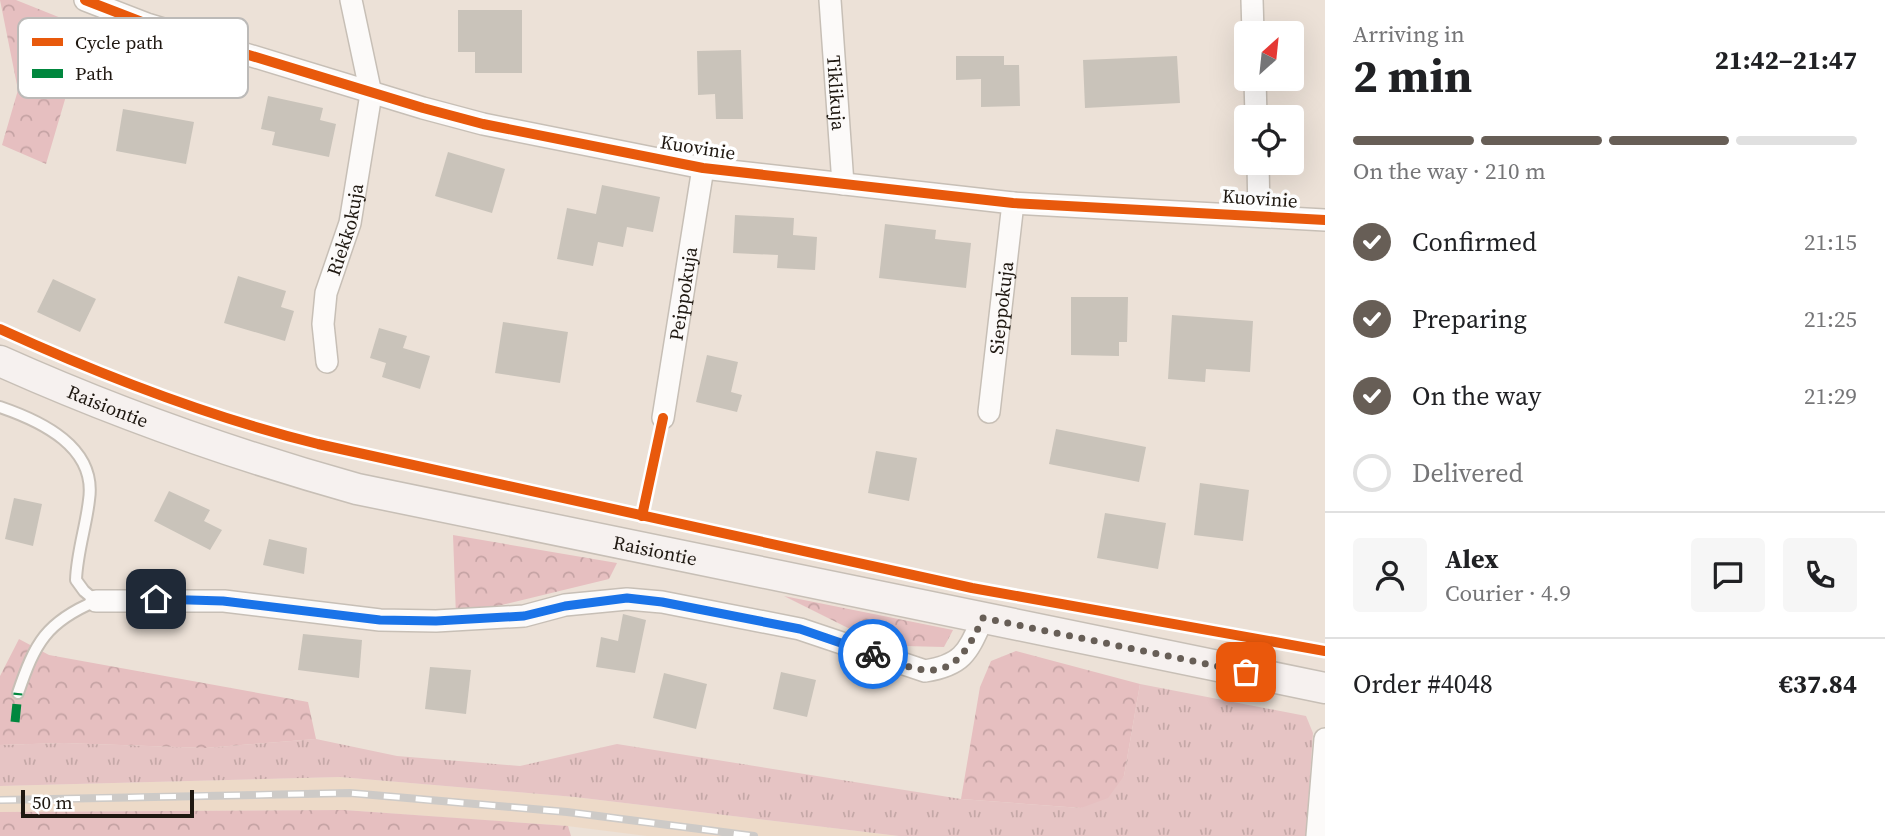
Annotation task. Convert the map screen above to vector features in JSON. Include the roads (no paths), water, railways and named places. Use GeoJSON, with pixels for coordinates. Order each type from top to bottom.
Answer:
{"type":"FeatureCollection","features":[{"type":"Feature","properties":{"kind":"main road","name":"Raisiontie"},"geometry":{"type":"LineString","coordinates":[[0,361],[67,391],[220,449],[357,489],[1325,688]]}},
{"type":"Feature","properties":{"kind":"street","name":"Kuovinie"},"geometry":{"type":"LineString","coordinates":[[85,0],[132,18]]}},
{"type":"Feature","properties":{"kind":"street"},"geometry":{"type":"LineString","coordinates":[[351,0],[371,94]]}},
{"type":"Feature","properties":{"kind":"street","name":"Tiklikuja"},"geometry":{"type":"LineString","coordinates":[[830,0],[843,184]]}},
{"type":"Feature","properties":{"kind":"street"},"geometry":{"type":"LineString","coordinates":[[1252,0],[1253,21]]}},
{"type":"Feature","properties":{"kind":"street","name":"Kuovinie"},"geometry":{"type":"LineString","coordinates":[[248,55],[371,94],[483,124],[703,168],[1013,203],[1325,220]]}},
{"type":"Feature","properties":{"kind":"street","name":"Riekkokuja"},"geometry":{"type":"LineString","coordinates":[[327,362],[323,324],[326,293],[350,223],[371,94]]}},
{"type":"Feature","properties":{"kind":"street","name":"Peippokuja"},"geometry":{"type":"LineString","coordinates":[[663,418],[703,168]]}},
{"type":"Feature","properties":{"kind":"street"},"geometry":{"type":"LineString","coordinates":[[1258,175],[1259,215]]}},
{"type":"Feature","properties":{"kind":"street","name":"Sieppokuja"},"geometry":{"type":"LineString","coordinates":[[989,412],[1013,203]]}},
{"type":"Feature","properties":{"kind":"street"},"geometry":{"type":"LineString","coordinates":[[96,601],[223,601],[380,620],[436,621],[524,616],[565,606],[627,598],[662,602],[800,629],[925,671],[944,668],[960,660],[983,618]]}},
{"type":"Feature","properties":{"kind":"street"},"geometry":{"type":"LineString","coordinates":[[1317,836],[1325,739]]}},
{"type":"Feature","properties":{"kind":"lane"},"geometry":{"type":"LineString","coordinates":[[0,407],[59,436],[79,451],[88,473],[90,496],[76,580],[96,601],[70,612],[47,630],[31,655],[18,693]]}},
{"type":"Feature","properties":{"kind":"railway"},"geometry":{"type":"LineString","coordinates":[[0,800],[350,793],[567,812],[754,836]]}}]}
